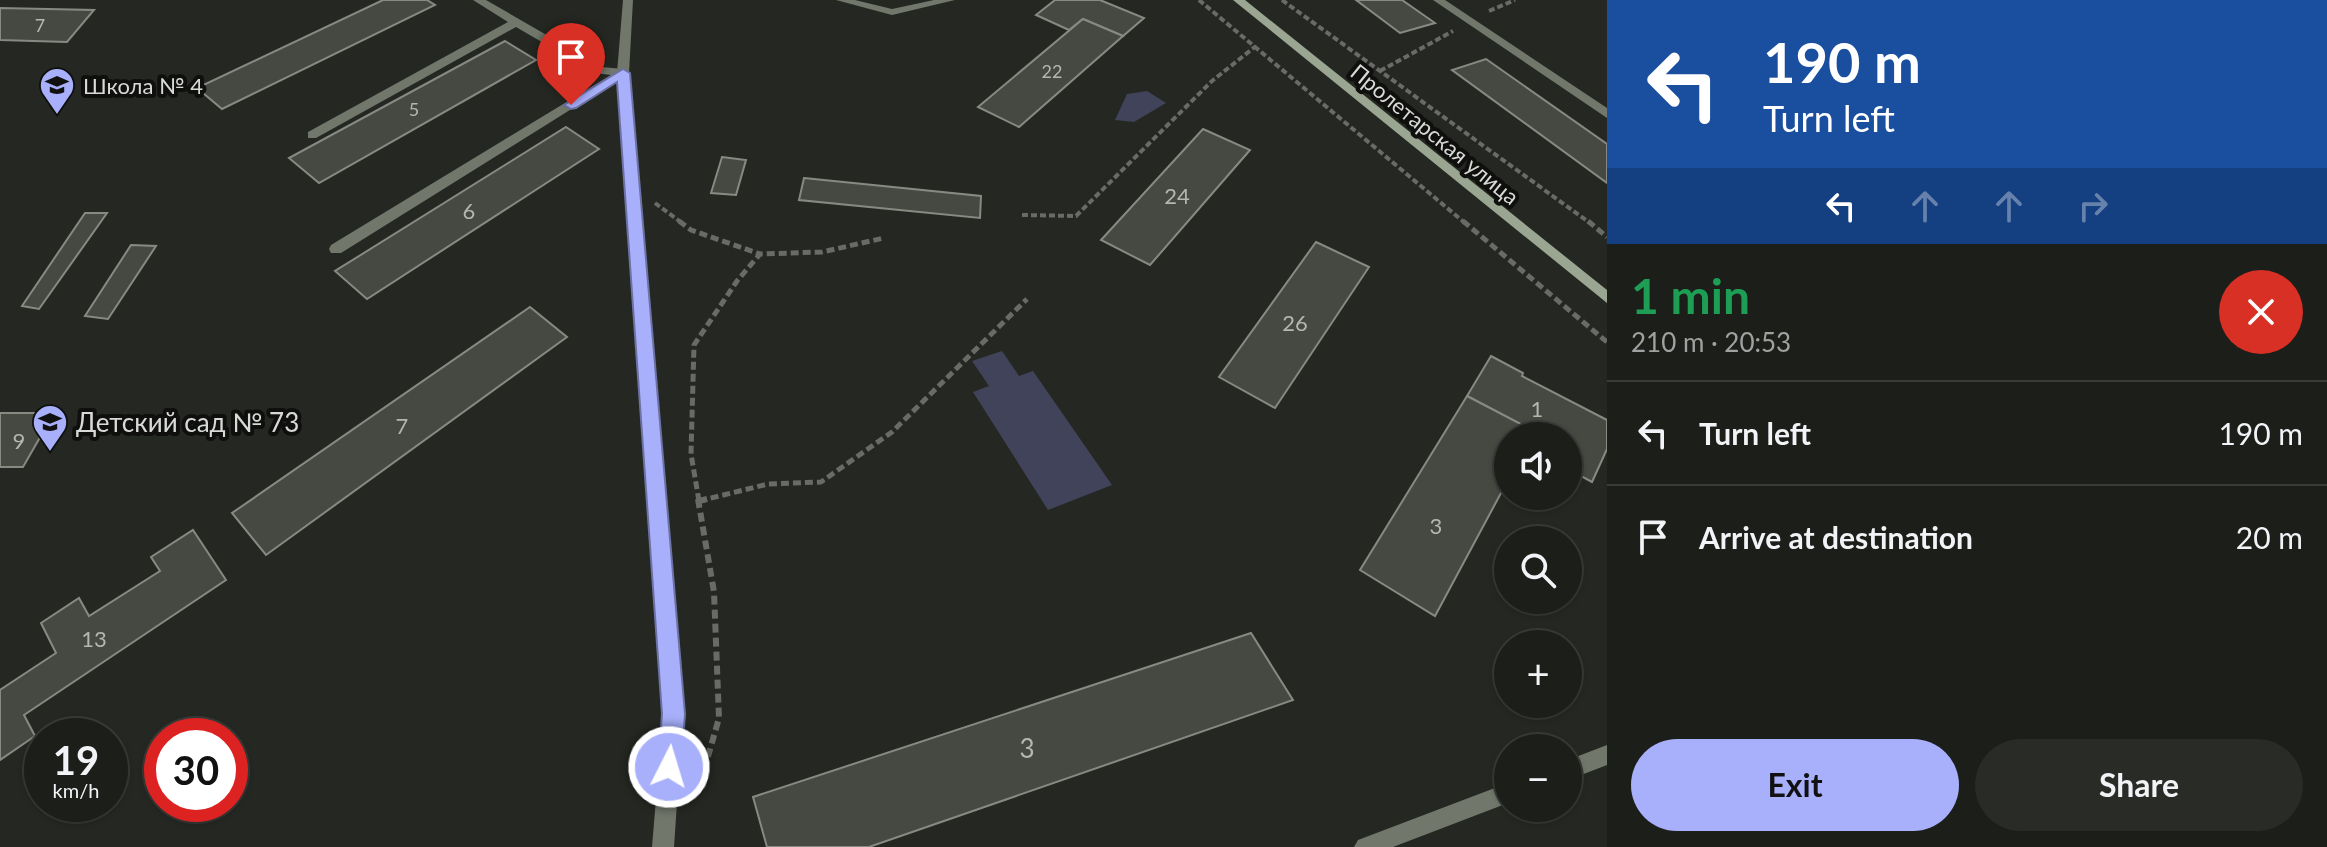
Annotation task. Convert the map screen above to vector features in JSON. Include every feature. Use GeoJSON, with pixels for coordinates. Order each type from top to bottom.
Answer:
{"type":"FeatureCollection","features":[{"type":"Feature","properties":{"kind":"main road","name":"Пролетарская улица"},"geometry":{"type":"LineString","coordinates":[[1238,0],[1607,298]]}},
{"type":"Feature","properties":{"kind":"street"},"geometry":{"type":"LineString","coordinates":[[478,0],[599,70],[623,73]]}},
{"type":"Feature","properties":{"kind":"street"},"geometry":{"type":"LineString","coordinates":[[628,0],[623,73],[673,714],[663,847]]}},
{"type":"Feature","properties":{"kind":"street"},"geometry":{"type":"LineString","coordinates":[[841,0],[892,12],[950,0]]}},
{"type":"Feature","properties":{"kind":"street"},"geometry":{"type":"LineString","coordinates":[[1438,0],[1607,114]]}},
{"type":"Feature","properties":{"kind":"street"},"geometry":{"type":"LineString","coordinates":[[312,135],[515,23]]}},
{"type":"Feature","properties":{"kind":"street"},"geometry":{"type":"LineString","coordinates":[[336,249],[623,73]]}},
{"type":"Feature","properties":{"kind":"street"},"geometry":{"type":"LineString","coordinates":[[1582,765],[1607,755]]}},
{"type":"Feature","properties":{"kind":"street"},"geometry":{"type":"LineString","coordinates":[[1365,847],[1494,798]]}},
{"type":"Feature","properties":{"kind":"path"},"geometry":{"type":"LineString","coordinates":[[1199,0],[1607,342]]}},
{"type":"Feature","properties":{"kind":"path"},"geometry":{"type":"LineString","coordinates":[[1282,0],[1570,207],[1607,237]]}},
{"type":"Feature","properties":{"kind":"path"},"geometry":{"type":"LineString","coordinates":[[1380,71],[1470,22]]}},
{"type":"Feature","properties":{"kind":"path"},"geometry":{"type":"LineString","coordinates":[[1022,215],[1076,216],[1212,81],[1254,46],[1283,36]]}},
{"type":"Feature","properties":{"kind":"path"},"geometry":{"type":"LineString","coordinates":[[655,202],[691,230],[760,254],[822,252],[884,238]]}},
{"type":"Feature","properties":{"kind":"path"},"geometry":{"type":"LineString","coordinates":[[701,781],[719,718],[714,592],[691,454],[694,345],[737,281],[760,254]]}},
{"type":"Feature","properties":{"kind":"path"},"geometry":{"type":"LineString","coordinates":[[699,501],[768,484],[821,482],[892,432],[1027,299]]}},
{"type":"Feature","properties":{"kind":"shaded area"},"geometry":{"type":"Polygon","coordinates":[[[1147,91],[1166,103],[1134,122],[1115,120],[1127,94],[1147,91]]]}},
{"type":"Feature","properties":{"kind":"shaded area"},"geometry":{"type":"Polygon","coordinates":[[[1002,351],[1019,376],[1033,371],[1112,485],[1048,510],[973,392],[989,386],[972,361],[1002,351]]]}},
{"type":"Feature","properties":{"kind":"building"},"geometry":{"type":"Polygon","coordinates":[[[383,0],[427,0],[435,5],[222,109],[197,88],[383,0]]]}},
{"type":"Feature","properties":{"kind":"building"},"geometry":{"type":"Polygon","coordinates":[[[1055,0],[1100,0],[1144,18],[1123,36],[1083,19],[1069,30],[1036,15],[1055,0]]]}},
{"type":"Feature","properties":{"kind":"building"},"geometry":{"type":"Polygon","coordinates":[[[1356,0],[1402,0],[1435,23],[1400,33],[1356,0]]]}},
{"type":"Feature","properties":{"kind":"building"},"geometry":{"type":"Polygon","coordinates":[[[0,8],[94,10],[67,42],[0,40],[0,8]]]}},
{"type":"Feature","properties":{"kind":"building"},"geometry":{"type":"Polygon","coordinates":[[[1083,19],[1123,36],[1019,127],[978,107],[1083,19]]]}},
{"type":"Feature","properties":{"kind":"building"},"geometry":{"type":"Polygon","coordinates":[[[505,41],[536,60],[319,183],[289,158],[505,41]]]}},
{"type":"Feature","properties":{"kind":"building"},"geometry":{"type":"Polygon","coordinates":[[[1486,59],[1607,144],[1607,183],[1452,70],[1486,59]]]}},
{"type":"Feature","properties":{"kind":"building"},"geometry":{"type":"Polygon","coordinates":[[[566,127],[599,149],[367,299],[335,271],[566,127]]]}},
{"type":"Feature","properties":{"kind":"building"},"geometry":{"type":"Polygon","coordinates":[[[1203,129],[1250,150],[1150,265],[1101,240],[1203,129]]]}},
{"type":"Feature","properties":{"kind":"building"},"geometry":{"type":"Polygon","coordinates":[[[722,157],[746,160],[736,195],[711,193],[722,157]]]}},
{"type":"Feature","properties":{"kind":"building"},"geometry":{"type":"Polygon","coordinates":[[[804,178],[981,196],[980,218],[799,200],[804,178]]]}},
{"type":"Feature","properties":{"kind":"building"},"geometry":{"type":"Polygon","coordinates":[[[85,213],[107,213],[39,309],[22,306],[85,213]]]}},
{"type":"Feature","properties":{"kind":"building"},"geometry":{"type":"Polygon","coordinates":[[[1316,242],[1369,267],[1275,408],[1219,377],[1316,242]]]}},
{"type":"Feature","properties":{"kind":"building"},"geometry":{"type":"Polygon","coordinates":[[[131,245],[156,246],[108,319],[85,316],[131,245]]]}},
{"type":"Feature","properties":{"kind":"building"},"geometry":{"type":"Polygon","coordinates":[[[530,307],[567,337],[266,555],[232,513],[530,307]]]}},
{"type":"Feature","properties":{"kind":"building"},"geometry":{"type":"Polygon","coordinates":[[[1491,356],[1523,373],[1522,376],[1607,420],[1607,449],[1592,482],[1582,477],[1582,422],[1517,422],[1467,396],[1491,356]]]}},
{"type":"Feature","properties":{"kind":"building"},"geometry":{"type":"Polygon","coordinates":[[[1467,396],[1517,422],[1494,422],[1494,506],[1435,616],[1360,570],[1467,396]]]}},
{"type":"Feature","properties":{"kind":"building"},"geometry":{"type":"Polygon","coordinates":[[[0,413],[54,413],[23,467],[0,467],[0,413]]]}},
{"type":"Feature","properties":{"kind":"building"},"geometry":{"type":"Polygon","coordinates":[[[193,530],[226,580],[24,715],[24,744],[0,760],[0,690],[56,653],[41,623],[79,598],[89,616],[160,571],[151,557],[193,530]]]}},
{"type":"Feature","properties":{"kind":"building"},"geometry":{"type":"Polygon","coordinates":[[[1251,633],[1293,700],[869,847],[767,847],[753,797],[1251,633]]]}},
{"type":"Feature","properties":{"kind":"place","name":"Школа № 4"},"geometry":{"type":"Point","coordinates":[57,116]}},
{"type":"Feature","properties":{"kind":"place","name":"Детский сад № 73"},"geometry":{"type":"Point","coordinates":[50,453]}},
{"type":"Feature","properties":{"kind":"route"},"geometry":{"type":"LineString","coordinates":[[571,105],[623,73],[673,714],[669,767]]}}]}
